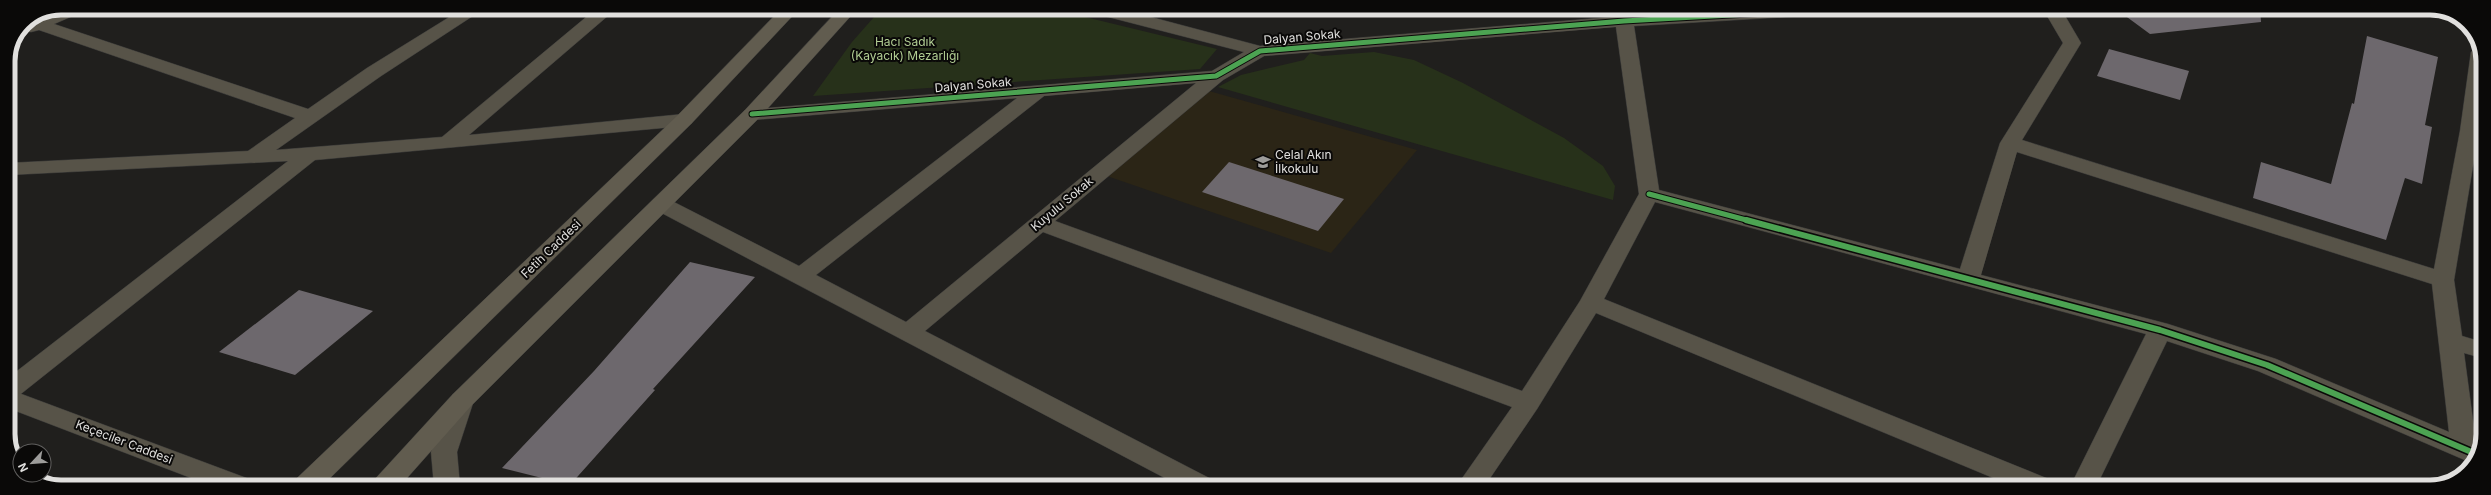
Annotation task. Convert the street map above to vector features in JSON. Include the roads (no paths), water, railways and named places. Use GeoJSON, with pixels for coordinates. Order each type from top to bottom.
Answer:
{"type":"FeatureCollection","features":[{"type":"Feature","properties":{"kind":"main road","name":"Fetih Caddesi"},"geometry":{"type":"LineString","coordinates":[[311,480],[684,120],[785,15]]}},
{"type":"Feature","properties":{"kind":"main road"},"geometry":{"type":"LineString","coordinates":[[389,480],[462,400],[752,114],[844,15]]}},
{"type":"Feature","properties":{"kind":"street"},"geometry":{"type":"LineString","coordinates":[[255,155],[374,72],[465,15]]}},
{"type":"Feature","properties":{"kind":"street"},"geometry":{"type":"LineString","coordinates":[[447,143],[600,15]]}},
{"type":"Feature","properties":{"kind":"street"},"geometry":{"type":"LineString","coordinates":[[1136,15],[1260,51]]}},
{"type":"Feature","properties":{"kind":"street","name":"Dalyan Sokak"},"geometry":{"type":"LineString","coordinates":[[752,114],[1216,76],[1260,51],[1624,22],[1738,15]]}},
{"type":"Feature","properties":{"kind":"street"},"geometry":{"type":"LineString","coordinates":[[1969,278],[2010,143],[2072,43],[2056,15]]}},
{"type":"Feature","properties":{"kind":"street"},"geometry":{"type":"LineString","coordinates":[[43,20],[53,16]]}},
{"type":"Feature","properties":{"kind":"street"},"geometry":{"type":"LineString","coordinates":[[1474,480],[1528,403],[1591,302],[1649,194],[1624,22]]}},
{"type":"Feature","properties":{"kind":"street"},"geometry":{"type":"LineString","coordinates":[[35,24],[309,116]]}},
{"type":"Feature","properties":{"kind":"street","name":"Kuyulu Sokak"},"geometry":{"type":"LineString","coordinates":[[908,332],[1216,76]]}},
{"type":"Feature","properties":{"kind":"street"},"geometry":{"type":"LineString","coordinates":[[2470,451],[2450,341],[2442,280],[2470,131],[2476,84]]}},
{"type":"Feature","properties":{"kind":"street"},"geometry":{"type":"LineString","coordinates":[[801,276],[1038,91]]}},
{"type":"Feature","properties":{"kind":"street"},"geometry":{"type":"LineString","coordinates":[[15,169],[255,155],[310,154],[447,143],[684,120]]}},
{"type":"Feature","properties":{"kind":"street"},"geometry":{"type":"LineString","coordinates":[[2010,143],[2442,280]]}},
{"type":"Feature","properties":{"kind":"street"},"geometry":{"type":"LineString","coordinates":[[15,386],[310,154]]}},
{"type":"Feature","properties":{"kind":"street"},"geometry":{"type":"LineString","coordinates":[[1649,194],[2160,330],[2267,365],[2470,451]]}},
{"type":"Feature","properties":{"kind":"street"},"geometry":{"type":"LineString","coordinates":[[661,204],[1191,480]]}},
{"type":"Feature","properties":{"kind":"street"},"geometry":{"type":"LineString","coordinates":[[1039,223],[1528,403]]}},
{"type":"Feature","properties":{"kind":"street"},"geometry":{"type":"LineString","coordinates":[[1591,302],[2025,480]]}},
{"type":"Feature","properties":{"kind":"street"},"geometry":{"type":"LineString","coordinates":[[2086,480],[2160,330]]}},
{"type":"Feature","properties":{"kind":"street"},"geometry":{"type":"LineString","coordinates":[[2450,341],[2476,348]]}},
{"type":"Feature","properties":{"kind":"street"},"geometry":{"type":"LineString","coordinates":[[446,480],[444,452],[462,400]]}},
{"type":"Feature","properties":{"kind":"street","name":"Keçeciler Caddesi"},"geometry":{"type":"LineString","coordinates":[[15,401],[224,480]]}},
{"type":"Feature","properties":{"kind":"place","name":"Celal Akın İlkokulu"},"geometry":{"type":"Point","coordinates":[1263,162]}},
{"type":"Feature","properties":{"kind":"park label","name":"Hacı Sadık (Kayacık) Mezarlığı"},"geometry":{"type":"Point","coordinates":[905,49]}}]}
